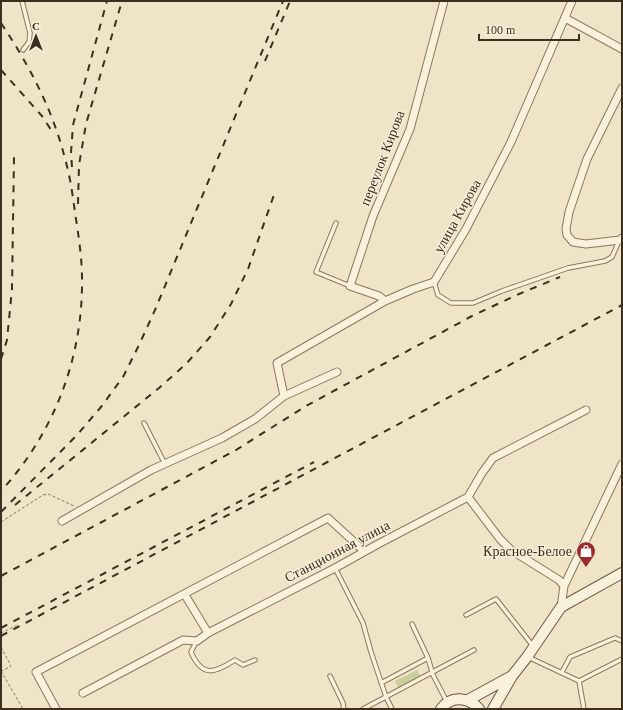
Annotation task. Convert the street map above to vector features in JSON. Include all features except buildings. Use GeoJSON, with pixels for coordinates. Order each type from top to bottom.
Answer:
{"type":"FeatureCollection","features":[{"type":"Feature","properties":{"kind":"street","name":"переулок Кирова"},"geometry":{"type":"LineString","coordinates":[[350,286],[373,216],[410,129],[444,1]]}},
{"type":"Feature","properties":{"kind":"street","name":"улица Кирова"},"geometry":{"type":"LineString","coordinates":[[434,282],[466,229],[511,142],[572,1]]}},
{"type":"Feature","properties":{"kind":"street"},"geometry":{"type":"LineString","coordinates":[[565,18],[622,49]]}},
{"type":"Feature","properties":{"kind":"street"},"geometry":{"type":"LineString","coordinates":[[621,239],[586,244],[572,242],[567,235],[566,229],[569,212],[587,159],[622,88]]}},
{"type":"Feature","properties":{"kind":"street"},"geometry":{"type":"LineString","coordinates":[[284,396],[278,363],[386,301],[412,289],[434,282]]}},
{"type":"Feature","properties":{"kind":"street"},"geometry":{"type":"LineString","coordinates":[[350,286],[379,296],[386,301]]}},
{"type":"Feature","properties":{"kind":"street"},"geometry":{"type":"LineString","coordinates":[[62,521],[151,470],[222,438],[255,419],[284,396],[338,372]]}},
{"type":"Feature","properties":{"kind":"street","name":"Станционная улица"},"geometry":{"type":"LineString","coordinates":[[197,641],[208,633],[334,568],[468,496],[493,458],[586,410]]}},
{"type":"Feature","properties":{"kind":"street"},"geometry":{"type":"LineString","coordinates":[[561,607],[564,586],[622,464]]}},
{"type":"Feature","properties":{"kind":"street"},"geometry":{"type":"LineString","coordinates":[[468,496],[500,539],[511,550],[559,580],[564,586]]}},
{"type":"Feature","properties":{"kind":"street"},"geometry":{"type":"LineString","coordinates":[[56,709],[36,672],[328,518],[364,551]]}},
{"type":"Feature","properties":{"kind":"street"},"geometry":{"type":"LineString","coordinates":[[493,709],[512,676],[527,657],[561,607],[622,573]]}},
{"type":"Feature","properties":{"kind":"street"},"geometry":{"type":"LineString","coordinates":[[185,594],[208,633]]}},
{"type":"Feature","properties":{"kind":"street"},"geometry":{"type":"LineString","coordinates":[[83,692],[183,640],[197,641]]}},
{"type":"Feature","properties":{"kind":"street"},"geometry":{"type":"LineString","coordinates":[[468,700],[512,676]]}},
{"type":"Feature","properties":{"kind":"street"},"geometry":{"type":"LineString","coordinates":[[444,706],[454,700],[461,699],[468,700],[475,704],[479,709]]}},
{"type":"Feature","properties":{"kind":"lane"},"geometry":{"type":"LineString","coordinates":[[22,1],[30,33],[29,42],[23,50]]}},
{"type":"Feature","properties":{"kind":"lane"},"geometry":{"type":"LineString","coordinates":[[336,223],[316,272],[350,286]]}},
{"type":"Feature","properties":{"kind":"lane"},"geometry":{"type":"LineString","coordinates":[[434,282],[438,295],[451,303],[473,303],[502,291],[568,268],[605,261],[612,257],[621,239]]}},
{"type":"Feature","properties":{"kind":"lane"},"geometry":{"type":"LineString","coordinates":[[144,424],[165,464]]}},
{"type":"Feature","properties":{"kind":"lane"},"geometry":{"type":"LineString","coordinates":[[334,568],[363,623],[381,683],[392,709]]}},
{"type":"Feature","properties":{"kind":"lane"},"geometry":{"type":"LineString","coordinates":[[466,615],[496,598],[534,646]]}},
{"type":"Feature","properties":{"kind":"lane"},"geometry":{"type":"LineString","coordinates":[[412,624],[428,658],[444,706]]}},
{"type":"Feature","properties":{"kind":"lane"},"geometry":{"type":"LineString","coordinates":[[562,672],[570,657],[615,638],[622,641]]}},
{"type":"Feature","properties":{"kind":"lane"},"geometry":{"type":"LineString","coordinates":[[197,641],[191,652],[196,663],[206,671],[221,669],[235,660],[243,665],[255,660]]}},
{"type":"Feature","properties":{"kind":"lane"},"geometry":{"type":"LineString","coordinates":[[363,709],[474,650]]}},
{"type":"Feature","properties":{"kind":"lane"},"geometry":{"type":"LineString","coordinates":[[527,657],[579,681]]}},
{"type":"Feature","properties":{"kind":"lane"},"geometry":{"type":"LineString","coordinates":[[381,683],[428,658]]}},
{"type":"Feature","properties":{"kind":"lane"},"geometry":{"type":"LineString","coordinates":[[579,681],[622,659]]}},
{"type":"Feature","properties":{"kind":"lane"},"geometry":{"type":"LineString","coordinates":[[330,676],[344,703],[344,709]]}},
{"type":"Feature","properties":{"kind":"lane"},"geometry":{"type":"LineString","coordinates":[[579,681],[584,709]]}},
{"type":"Feature","properties":{"kind":"path"},"geometry":{"type":"LineString","coordinates":[[1,522],[43,495],[48,494],[82,509]]}},
{"type":"Feature","properties":{"kind":"path"},"geometry":{"type":"LineString","coordinates":[[1,633],[18,625]]}},
{"type":"Feature","properties":{"kind":"path"},"geometry":{"type":"LineString","coordinates":[[1,647],[10,666],[1,671],[23,709]]}},
{"type":"Feature","properties":{"kind":"green space"},"geometry":{"type":"Polygon","coordinates":[[[417,670],[421,677],[399,689],[395,681],[417,670]]]}},
{"type":"Feature","properties":{"kind":"railway"},"geometry":{"type":"LineString","coordinates":[[72,167],[71,153],[73,125],[107,1]]}},
{"type":"Feature","properties":{"kind":"railway"},"geometry":{"type":"LineString","coordinates":[[78,204],[79,165],[86,124],[122,1]]}},
{"type":"Feature","properties":{"kind":"railway"},"geometry":{"type":"LineString","coordinates":[[1,512],[77,435],[101,407],[123,377],[155,310],[283,1]]}},
{"type":"Feature","properties":{"kind":"railway"},"geometry":{"type":"LineString","coordinates":[[265,61],[290,1]]}},
{"type":"Feature","properties":{"kind":"railway"},"geometry":{"type":"LineString","coordinates":[[1,23],[39,88],[60,141],[72,189],[80,249],[82,279],[81,308],[77,337],[71,366],[62,393],[36,445],[1,491]]}},
{"type":"Feature","properties":{"kind":"railway"},"geometry":{"type":"LineString","coordinates":[[1,70],[42,116],[53,133]]}},
{"type":"Feature","properties":{"kind":"railway"},"geometry":{"type":"LineString","coordinates":[[1,359],[7,340],[12,289],[14,157]]}},
{"type":"Feature","properties":{"kind":"railway"},"geometry":{"type":"LineString","coordinates":[[15,505],[159,388],[186,364],[210,337],[231,304],[248,269],[275,192]]}},
{"type":"Feature","properties":{"kind":"railway"},"geometry":{"type":"LineString","coordinates":[[1,576],[236,450],[306,406],[472,316],[560,277]]}},
{"type":"Feature","properties":{"kind":"railway"},"geometry":{"type":"LineString","coordinates":[[1,636],[622,305]]}},
{"type":"Feature","properties":{"kind":"railway"},"geometry":{"type":"LineString","coordinates":[[1,628],[314,462]]}},
{"type":"Feature","properties":{"kind":"place","name":"Красное-Белое"},"geometry":{"type":"Point","coordinates":[586,568]}}]}
